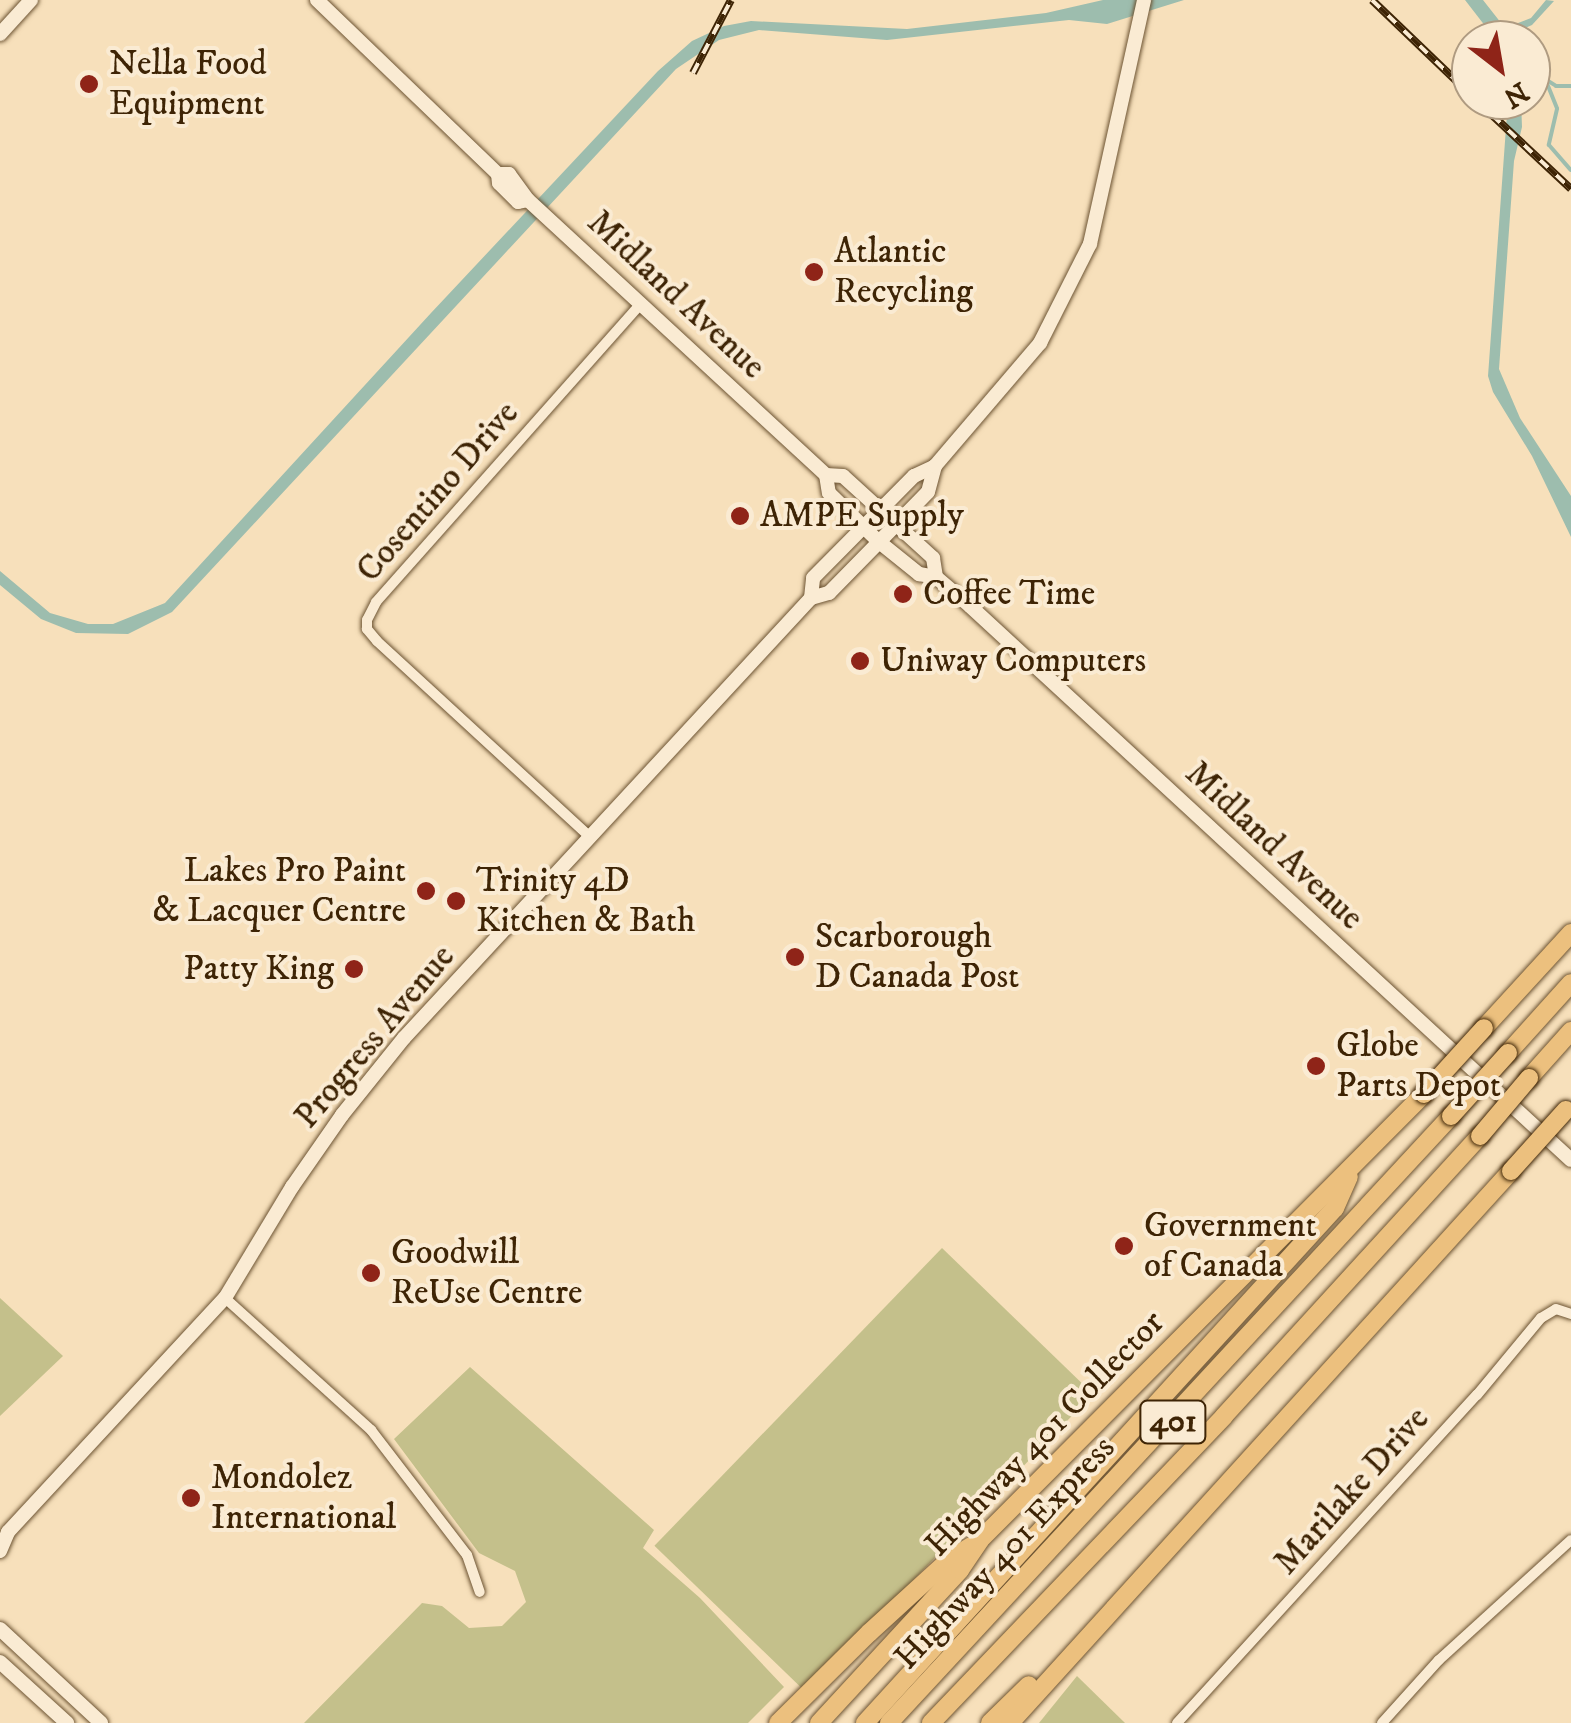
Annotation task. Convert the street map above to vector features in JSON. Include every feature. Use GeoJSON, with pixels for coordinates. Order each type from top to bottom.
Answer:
{"type":"FeatureCollection","features":[{"type":"Feature","properties":{"kind":"highway","name":"Highway 401 Collector"},"geometry":{"type":"LineString","coordinates":[[818,1723],[960,1570],[980,1540],[1353,1167],[1571,933]]}},
{"type":"Feature","properties":{"kind":"highway","name":"Highway 401 Express"},"geometry":{"type":"LineString","coordinates":[[890,1723],[1571,983]]}},
{"type":"Feature","properties":{"kind":"highway","name":"Highway 401 Express"},"geometry":{"type":"LineString","coordinates":[[931,1723],[1224,1416],[1571,1031]]}},
{"type":"Feature","properties":{"kind":"highway","name":"401"},"geometry":{"type":"LineString","coordinates":[[1010,1723],[1568,1108]]}},
{"type":"Feature","properties":{"kind":"highway"},"geometry":{"type":"LineString","coordinates":[[865,1723],[1335,1208],[1353,1167]]}},
{"type":"Feature","properties":{"kind":"highway"},"geometry":{"type":"LineString","coordinates":[[990,1723],[1210,1504]]}},
{"type":"Feature","properties":{"kind":"highway"},"geometry":{"type":"LineString","coordinates":[[778,1723],[949,1560],[980,1540]]}},
{"type":"Feature","properties":{"kind":"main road"},"geometry":{"type":"LineString","coordinates":[[0,34],[31,0]]}},
{"type":"Feature","properties":{"kind":"main road","name":"Midland Avenue"},"geometry":{"type":"LineString","coordinates":[[317,0],[498,174],[509,174],[526,192],[528,200],[826,475],[843,476],[933,558],[936,576]]}},
{"type":"Feature","properties":{"kind":"main road","name":"Progress Avenue"},"geometry":{"type":"LineString","coordinates":[[0,1552],[4,1534],[225,1298],[342,1115],[404,1038],[811,598],[829,592],[928,492],[936,466],[1040,343],[1090,244],[1144,0]]}},
{"type":"Feature","properties":{"kind":"main road","name":"Progress Avenue"},"geometry":{"type":"LineString","coordinates":[[811,598],[813,578],[914,476],[936,466]]}},
{"type":"Feature","properties":{"kind":"main road","name":"Midland Avenue"},"geometry":{"type":"LineString","coordinates":[[826,475],[828,492],[878,541],[918,574],[936,576],[1571,1160]]}},
{"type":"Feature","properties":{"kind":"main road"},"geometry":{"type":"LineString","coordinates":[[0,1629],[95,1721]]}},
{"type":"Feature","properties":{"kind":"main road"},"geometry":{"type":"LineString","coordinates":[[0,1662],[66,1723]]}},
{"type":"Feature","properties":{"kind":"street","name":"Cosentino Drive"},"geometry":{"type":"LineString","coordinates":[[589,836],[377,640],[367,628],[367,620],[376,602],[641,303]]}},
{"type":"Feature","properties":{"kind":"street"},"geometry":{"type":"LineString","coordinates":[[225,1298],[371,1430],[467,1555],[480,1592]]}},
{"type":"Feature","properties":{"kind":"street","name":"Marilake Drive"},"geometry":{"type":"LineString","coordinates":[[1177,1723],[1477,1395],[1540,1318],[1556,1309],[1571,1314]]}},
{"type":"Feature","properties":{"kind":"street"},"geometry":{"type":"LineString","coordinates":[[1382,1723],[1439,1660],[1571,1540]]}},
{"type":"Feature","properties":{"kind":"shaded area"},"geometry":{"type":"Polygon","coordinates":[[[1103,0],[1184,0],[1107,24],[1069,20],[887,40],[759,30],[719,40],[676,69],[172,612],[128,634],[76,633],[41,619],[0,585],[0,571],[50,613],[88,624],[113,624],[165,603],[431,313],[658,71],[692,41],[724,26],[751,21],[907,29],[1046,13],[1103,0]]]}},
{"type":"Feature","properties":{"kind":"shaded area"},"geometry":{"type":"Polygon","coordinates":[[[1465,0],[1483,0],[1499,20],[1480,20],[1465,0]]]}},
{"type":"Feature","properties":{"kind":"shaded area"},"geometry":{"type":"Polygon","coordinates":[[[1546,0],[1554,1],[1537,20],[1526,20],[1546,0]]]}},
{"type":"Feature","properties":{"kind":"shaded area"},"geometry":{"type":"Polygon","coordinates":[[[1507,120],[1522,120],[1514,161],[1499,369],[1520,418],[1571,496],[1571,537],[1488,376],[1507,120]]]}},
{"type":"Feature","properties":{"kind":"shaded area"},"geometry":{"type":"Polygon","coordinates":[[[942,1248],[1093,1394],[805,1692],[654,1546],[942,1248]]]}},
{"type":"Feature","properties":{"kind":"shaded area"},"geometry":{"type":"Polygon","coordinates":[[[0,1298],[63,1356],[0,1416],[0,1298]]]}},
{"type":"Feature","properties":{"kind":"shaded area"},"geometry":{"type":"Polygon","coordinates":[[[470,1367],[654,1530],[643,1548],[700,1598],[784,1687],[748,1723],[304,1723],[422,1603],[442,1606],[469,1628],[502,1626],[526,1602],[515,1571],[479,1553],[394,1439],[470,1367]]]}},
{"type":"Feature","properties":{"kind":"shaded area"},"geometry":{"type":"Polygon","coordinates":[[[1077,1676],[1125,1723],[1039,1723],[1077,1676]]]}},
{"type":"Feature","properties":{"kind":"waterway"},"geometry":{"type":"LineString","coordinates":[[1551,83],[1571,86]]}},
{"type":"Feature","properties":{"kind":"waterway"},"geometry":{"type":"LineString","coordinates":[[1551,94],[1557,109],[1549,145],[1571,170]]}},
{"type":"Feature","properties":{"kind":"railway"},"geometry":{"type":"LineString","coordinates":[[693,73],[731,0]]}},
{"type":"Feature","properties":{"kind":"railway"},"geometry":{"type":"LineString","coordinates":[[1372,0],[1451,76]]}},
{"type":"Feature","properties":{"kind":"railway"},"geometry":{"type":"LineString","coordinates":[[1497,120],[1571,189]]}},
{"type":"Feature","properties":{"kind":"place","name":"Nella Food Equipment"},"geometry":{"type":"Point","coordinates":[89,84]}},
{"type":"Feature","properties":{"kind":"place","name":"Atlantic Recycling"},"geometry":{"type":"Point","coordinates":[814,272]}},
{"type":"Feature","properties":{"kind":"place","name":"AMPE Supply"},"geometry":{"type":"Point","coordinates":[740,516]}},
{"type":"Feature","properties":{"kind":"place","name":"Coffee Time"},"geometry":{"type":"Point","coordinates":[903,594]}},
{"type":"Feature","properties":{"kind":"place","name":"Uniway Computers"},"geometry":{"type":"Point","coordinates":[860,661]}},
{"type":"Feature","properties":{"kind":"place","name":"Lakes Pro Paint & Lacquer Centre"},"geometry":{"type":"Point","coordinates":[426,891]}},
{"type":"Feature","properties":{"kind":"place","name":"Trinity 4D Kitchen & Bath"},"geometry":{"type":"Point","coordinates":[456,901]}},
{"type":"Feature","properties":{"kind":"place","name":"Scarborough D Canada Post"},"geometry":{"type":"Point","coordinates":[795,957]}},
{"type":"Feature","properties":{"kind":"place","name":"Patty King"},"geometry":{"type":"Point","coordinates":[354,969]}},
{"type":"Feature","properties":{"kind":"place","name":"Globe Parts Depot"},"geometry":{"type":"Point","coordinates":[1316,1066]}},
{"type":"Feature","properties":{"kind":"place","name":"Government of Canada"},"geometry":{"type":"Point","coordinates":[1124,1246]}},
{"type":"Feature","properties":{"kind":"place","name":"Goodwill ReUse Centre"},"geometry":{"type":"Point","coordinates":[371,1273]}},
{"type":"Feature","properties":{"kind":"place","name":"Mondolez International"},"geometry":{"type":"Point","coordinates":[191,1498]}}]}
